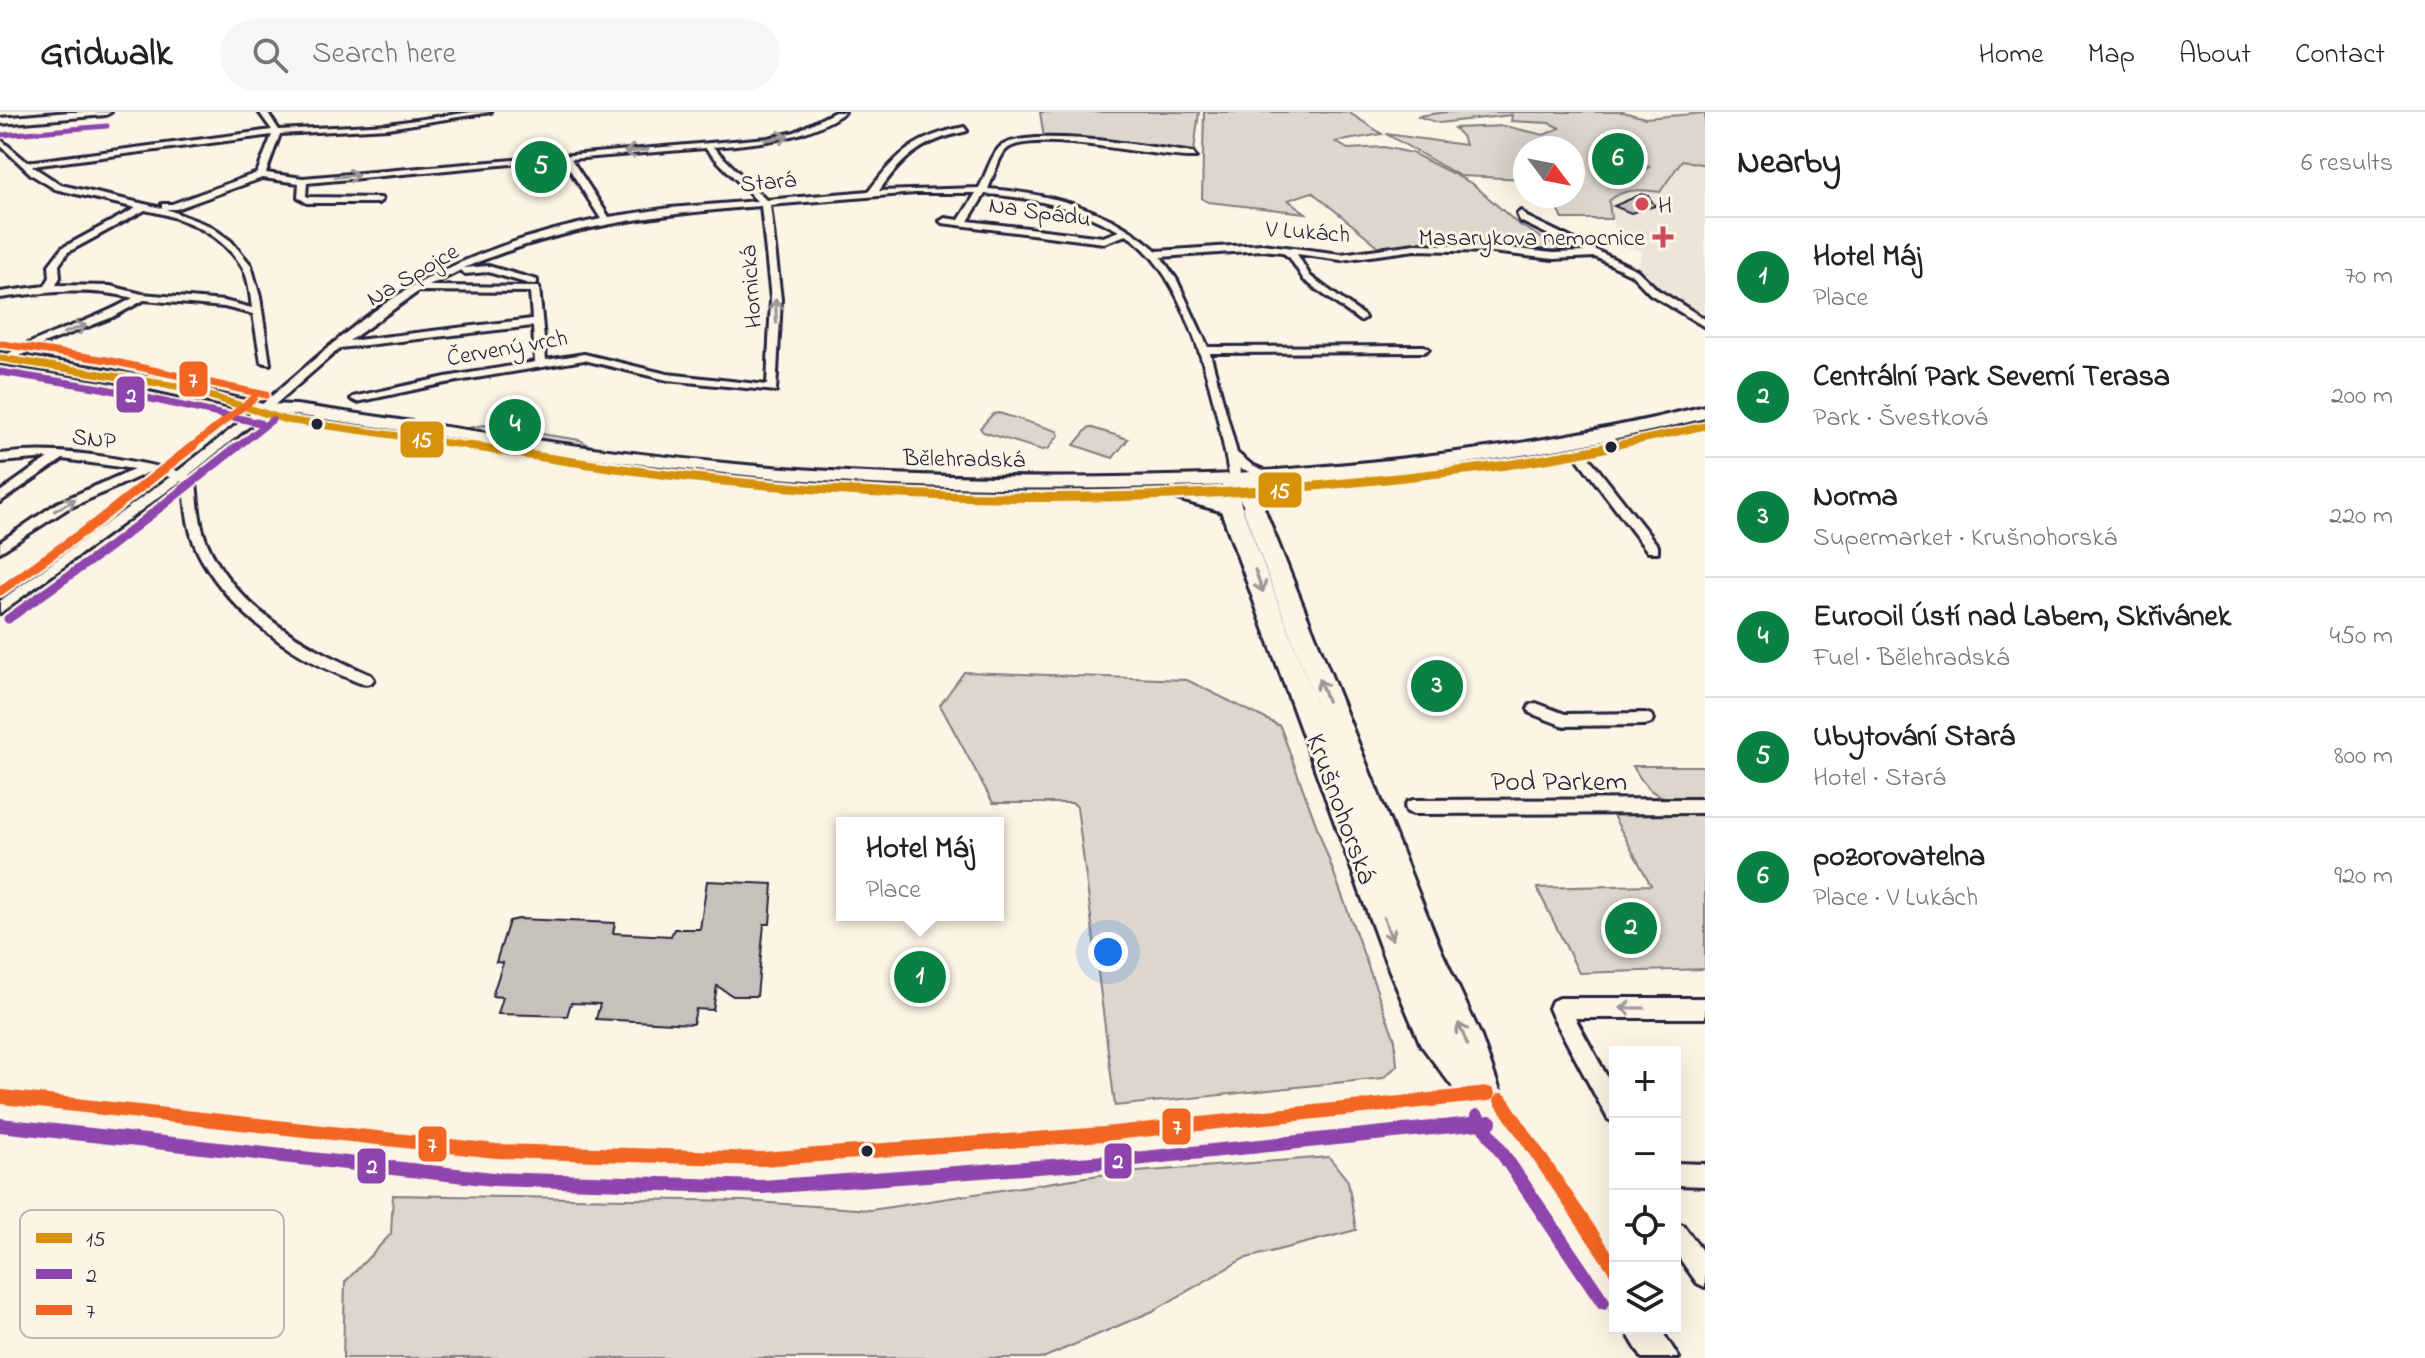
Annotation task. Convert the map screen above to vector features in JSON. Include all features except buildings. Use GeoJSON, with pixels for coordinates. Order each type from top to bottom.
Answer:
{"type":"FeatureCollection","features":[{"type":"Feature","properties":{"kind":"main road"},"geometry":{"type":"LineString","coordinates":[[1239,495],[1277,483],[1561,444],[1705,412]]}},
{"type":"Feature","properties":{"kind":"main road"},"geometry":{"type":"LineString","coordinates":[[1239,495],[1261,496],[1277,483],[1432,475],[1580,454],[1705,426]]}},
{"type":"Feature","properties":{"kind":"main road","name":"Krušnohorská"},"geometry":{"type":"LineString","coordinates":[[1239,495],[1398,955],[1433,1034],[1489,1108]]}},
{"type":"Feature","properties":{"kind":"main road"},"geometry":{"type":"LineString","coordinates":[[0,1111],[495,1165],[771,1173],[1105,1148],[1489,1108]]}},
{"type":"Feature","properties":{"kind":"street"},"geometry":{"type":"LineString","coordinates":[[0,121],[106,112]]}},
{"type":"Feature","properties":{"kind":"street"},"geometry":{"type":"LineString","coordinates":[[263,112],[277,132]]}},
{"type":"Feature","properties":{"kind":"street"},"geometry":{"type":"LineString","coordinates":[[28,164],[277,132],[388,126],[487,112]]}},
{"type":"Feature","properties":{"kind":"street"},"geometry":{"type":"LineString","coordinates":[[110,200],[131,197],[173,207],[261,175],[303,181],[784,138],[841,112]]}},
{"type":"Feature","properties":{"kind":"street"},"geometry":{"type":"LineString","coordinates":[[871,195],[899,156],[908,149],[931,136],[964,129]]}},
{"type":"Feature","properties":{"kind":"street"},"geometry":{"type":"LineString","coordinates":[[261,175],[260,170],[277,132]]}},
{"type":"Feature","properties":{"kind":"street"},"geometry":{"type":"LineString","coordinates":[[963,221],[983,190],[1002,149],[1016,142],[1076,140],[1193,155]]}},
{"type":"Feature","properties":{"kind":"street"},"geometry":{"type":"LineString","coordinates":[[0,141],[55,186],[174,211],[213,231],[247,267],[266,362]]}},
{"type":"Feature","properties":{"kind":"street","name":"Hornická"},"geometry":{"type":"LineString","coordinates":[[707,145],[765,204],[776,299],[772,389],[711,381]]}},
{"type":"Feature","properties":{"kind":"street"},"geometry":{"type":"LineString","coordinates":[[565,156],[606,220]]}},
{"type":"Feature","properties":{"kind":"street"},"geometry":{"type":"LineString","coordinates":[[303,181],[302,197],[307,200],[378,200]]}},
{"type":"Feature","properties":{"kind":"street","name":"Stará"},"geometry":{"type":"LineString","coordinates":[[606,220],[871,195],[983,190],[1071,206],[1127,231],[1157,254],[1185,305],[1202,350],[1232,455],[1239,495]]}},
{"type":"Feature","properties":{"kind":"street"},"geometry":{"type":"LineString","coordinates":[[49,288],[55,277],[54,265],[65,250],[147,205]]}},
{"type":"Feature","properties":{"kind":"street"},"geometry":{"type":"LineString","coordinates":[[1521,214],[1523,219],[1634,272],[1654,292],[1705,324]]}},
{"type":"Feature","properties":{"kind":"street","name":"Na Spojce"},"geometry":{"type":"LineString","coordinates":[[0,608],[181,475],[339,345],[415,289],[526,241],[606,220]]}},
{"type":"Feature","properties":{"kind":"street","name":"Na Spádu"},"geometry":{"type":"LineString","coordinates":[[945,221],[1104,240],[1127,231]]}},
{"type":"Feature","properties":{"kind":"street"},"geometry":{"type":"LineString","coordinates":[[1278,247],[1298,259],[1304,276],[1330,292],[1360,318]]}},
{"type":"Feature","properties":{"kind":"street","name":"V Lukách"},"geometry":{"type":"LineString","coordinates":[[1157,254],[1278,247],[1341,257],[1415,247],[1492,249],[1553,256],[1599,254]]}},
{"type":"Feature","properties":{"kind":"street"},"geometry":{"type":"LineString","coordinates":[[443,275],[488,269],[533,282]]}},
{"type":"Feature","properties":{"kind":"street"},"geometry":{"type":"LineString","coordinates":[[0,295],[49,288],[110,289],[142,297],[224,304],[256,312]]}},
{"type":"Feature","properties":{"kind":"street"},"geometry":{"type":"LineString","coordinates":[[415,289],[535,289],[541,363]]}},
{"type":"Feature","properties":{"kind":"street"},"geometry":{"type":"LineString","coordinates":[[3,358],[111,316],[142,297]]}},
{"type":"Feature","properties":{"kind":"street"},"geometry":{"type":"LineString","coordinates":[[339,345],[537,322]]}},
{"type":"Feature","properties":{"kind":"street"},"geometry":{"type":"LineString","coordinates":[[1202,350],[1424,349]]}},
{"type":"Feature","properties":{"kind":"street","name":"Červený vrch"},"geometry":{"type":"LineString","coordinates":[[357,399],[584,357],[667,377],[711,381]]}},
{"type":"Feature","properties":{"kind":"street","name":"Bělehradská"},"geometry":{"type":"LineString","coordinates":[[3,358],[133,380],[263,409],[318,412],[675,463],[806,475],[1026,484],[1205,480],[1239,495]]}},
{"type":"Feature","properties":{"kind":"street","name":"Bělehradská"},"geometry":{"type":"LineString","coordinates":[[263,409],[286,420],[623,469],[734,481],[954,495],[1239,495]]}},
{"type":"Feature","properties":{"kind":"street","name":"SNP"},"geometry":{"type":"LineString","coordinates":[[0,458],[30,454],[59,456],[181,475]]}},
{"type":"Feature","properties":{"kind":"street"},"geometry":{"type":"LineString","coordinates":[[1580,454],[1653,549]]}},
{"type":"Feature","properties":{"kind":"street"},"geometry":{"type":"LineString","coordinates":[[1205,480],[1224,470],[1232,455],[1248,468],[1277,483]]}},
{"type":"Feature","properties":{"kind":"street"},"geometry":{"type":"LineString","coordinates":[[0,498],[59,456]]}},
{"type":"Feature","properties":{"kind":"street"},"geometry":{"type":"LineString","coordinates":[[0,548],[62,506],[148,468]]}},
{"type":"Feature","properties":{"kind":"street"},"geometry":{"type":"LineString","coordinates":[[181,475],[190,482],[193,521],[201,544],[218,573],[239,599],[312,655],[366,679]]}},
{"type":"Feature","properties":{"kind":"street"},"geometry":{"type":"LineString","coordinates":[[1536,709],[1564,720],[1645,719]]}},
{"type":"Feature","properties":{"kind":"street","name":"Pod Parkem"},"geometry":{"type":"LineString","coordinates":[[1413,807],[1705,806]]}},
{"type":"Feature","properties":{"kind":"street"},"geometry":{"type":"LineString","coordinates":[[1609,1101],[1559,1008],[1705,1008]]}},
{"type":"Feature","properties":{"kind":"street","name":"Krušnohorská"},"geometry":{"type":"LineString","coordinates":[[1489,1108],[1609,1285]]}},
{"type":"Feature","properties":{"kind":"street"},"geometry":{"type":"LineString","coordinates":[[1681,1174],[1705,1175]]}},
{"type":"Feature","properties":{"kind":"street"},"geometry":{"type":"LineString","coordinates":[[1681,1241],[1705,1275]]}},
{"type":"Feature","properties":{"kind":"street"},"geometry":{"type":"LineString","coordinates":[[1644,1334],[1662,1358]]}},
{"type":"Feature","properties":{"kind":"shaded area"},"geometry":{"type":"Polygon","coordinates":[[[1040,112],[1199,112],[1194,151],[1191,151],[1100,138],[1044,138],[1040,112]]]}},
{"type":"Feature","properties":{"kind":"shaded area"},"geometry":{"type":"Polygon","coordinates":[[[1204,112],[1348,112],[1382,134],[1336,142],[1348,149],[1384,147],[1412,153],[1473,184],[1518,224],[1564,251],[1472,244],[1382,249],[1312,192],[1288,200],[1306,213],[1208,202],[1202,199],[1204,112]]]}},
{"type":"Feature","properties":{"kind":"shaded area"},"geometry":{"type":"Polygon","coordinates":[[[1447,112],[1623,112],[1645,118],[1705,113],[1705,165],[1682,160],[1660,192],[1633,190],[1621,193],[1609,201],[1611,219],[1563,219],[1557,208],[1585,208],[1585,136],[1513,136],[1513,178],[1460,176],[1386,134],[1465,145],[1454,128],[1505,126],[1544,135],[1560,128],[1549,123],[1511,121],[1512,115],[1439,123],[1417,116],[1447,112]],[[1617,155],[1607,157],[1610,161],[1607,185],[1629,179],[1649,167],[1623,161],[1617,155]]]}},
{"type":"Feature","properties":{"kind":"shaded area","name":"Masarykova nemocnice"},"geometry":{"type":"Polygon","coordinates":[[[1705,157],[1705,321],[1658,291],[1637,270],[1643,251],[1626,247],[1614,228],[1609,201],[1616,194],[1632,190],[1660,192],[1682,160],[1705,157]]]}},
{"type":"Feature","properties":{"kind":"shaded area"},"geometry":{"type":"Polygon","coordinates":[[[999,413],[1057,431],[1059,435],[1048,449],[1042,450],[983,432],[980,428],[993,414],[999,413]]]}},
{"type":"Feature","properties":{"kind":"shaded area"},"geometry":{"type":"Polygon","coordinates":[[[483,425],[580,440],[592,447],[463,429],[483,425]]]}},
{"type":"Feature","properties":{"kind":"shaded area"},"geometry":{"type":"Polygon","coordinates":[[[1089,427],[1128,439],[1113,458],[1074,445],[1089,427]]]}},
{"type":"Feature","properties":{"kind":"shaded area"},"geometry":{"type":"Polygon","coordinates":[[[964,672],[1187,680],[1280,726],[1395,1040],[1397,1066],[1383,1078],[1115,1106],[1077,807],[1073,803],[993,803],[940,705],[964,672]]]}},
{"type":"Feature","properties":{"kind":"shaded area"},"geometry":{"type":"Polygon","coordinates":[[[1633,766],[1705,766],[1705,799],[1670,798],[1654,793],[1633,766]]]}},
{"type":"Feature","properties":{"kind":"shaded area"},"geometry":{"type":"Polygon","coordinates":[[[1611,812],[1705,812],[1705,969],[1579,973],[1537,888],[1651,885],[1611,812]]]}},
{"type":"Feature","properties":{"kind":"shaded area"},"geometry":{"type":"Polygon","coordinates":[[[1329,1157],[1348,1181],[1356,1230],[1243,1259],[1153,1311],[1043,1358],[343,1358],[345,1282],[391,1234],[393,1195],[743,1201],[871,1210],[1099,1175],[1329,1157]]]}},
{"type":"Feature","properties":{"kind":"transit line","name":"2"},"geometry":{"type":"LineString","coordinates":[[1,135],[107,126]]}},
{"type":"Feature","properties":{"kind":"transit line","name":"7"},"geometry":{"type":"LineString","coordinates":[[2,344],[107,360],[266,395]]}},
{"type":"Feature","properties":{"kind":"transit line","name":"15"},"geometry":{"type":"LineString","coordinates":[[0,358],[182,387],[286,420],[669,475],[895,493],[1091,497],[1288,490],[1483,469],[1579,454],[1705,426]]}},
{"type":"Feature","properties":{"kind":"transit line","name":"2"},"geometry":{"type":"LineString","coordinates":[[0,372],[101,388],[260,423]]}},
{"type":"Feature","properties":{"kind":"transit line","name":"7"},"geometry":{"type":"LineString","coordinates":[[0,591],[94,524],[254,398]]}},
{"type":"Feature","properties":{"kind":"transit line","name":"2"},"geometry":{"type":"LineString","coordinates":[[8,619],[111,546],[272,420]]}},
{"type":"Feature","properties":{"kind":"transit line","name":"7"},"geometry":{"type":"LineString","coordinates":[[2,1097],[496,1151],[762,1159],[1104,1134],[1488,1094]]}},
{"type":"Feature","properties":{"kind":"transit line","name":"7"},"geometry":{"type":"LineString","coordinates":[[1501,1100],[1610,1262]]}},
{"type":"Feature","properties":{"kind":"transit line","name":"2"},"geometry":{"type":"LineString","coordinates":[[1477,1116],[1603,1302]]}},
{"type":"Feature","properties":{"kind":"transit line","name":"2"},"geometry":{"type":"LineString","coordinates":[[0,1125],[493,1179],[762,1187],[1106,1162],[1490,1122]]}},
{"type":"Feature","properties":{"kind":"place","name":"pozorovatelna"},"geometry":{"type":"Point","coordinates":[1618,159]}},
{"type":"Feature","properties":{"kind":"place","name":"Ubytování Stará"},"geometry":{"type":"Point","coordinates":[541,167]}},
{"type":"Feature","properties":{"kind":"place","name":"H"},"geometry":{"type":"Point","coordinates":[1642,204]}},
{"type":"Feature","properties":{"kind":"place","name":"Masarykova nemocnice"},"geometry":{"type":"Point","coordinates":[1663,237]}},
{"type":"Feature","properties":{"kind":"place","name":"EuroOil Ústí nad Labem, Skřivánek"},"geometry":{"type":"Point","coordinates":[515,425]}},
{"type":"Feature","properties":{"kind":"place","name":"Norma"},"geometry":{"type":"Point","coordinates":[1437,686]}},
{"type":"Feature","properties":{"kind":"place","name":"Centrální Park Severní Terasa"},"geometry":{"type":"Point","coordinates":[1631,928]}},
{"type":"Feature","properties":{"kind":"place","name":"Hotel Máj"},"geometry":{"type":"Point","coordinates":[920,977]}}]}
